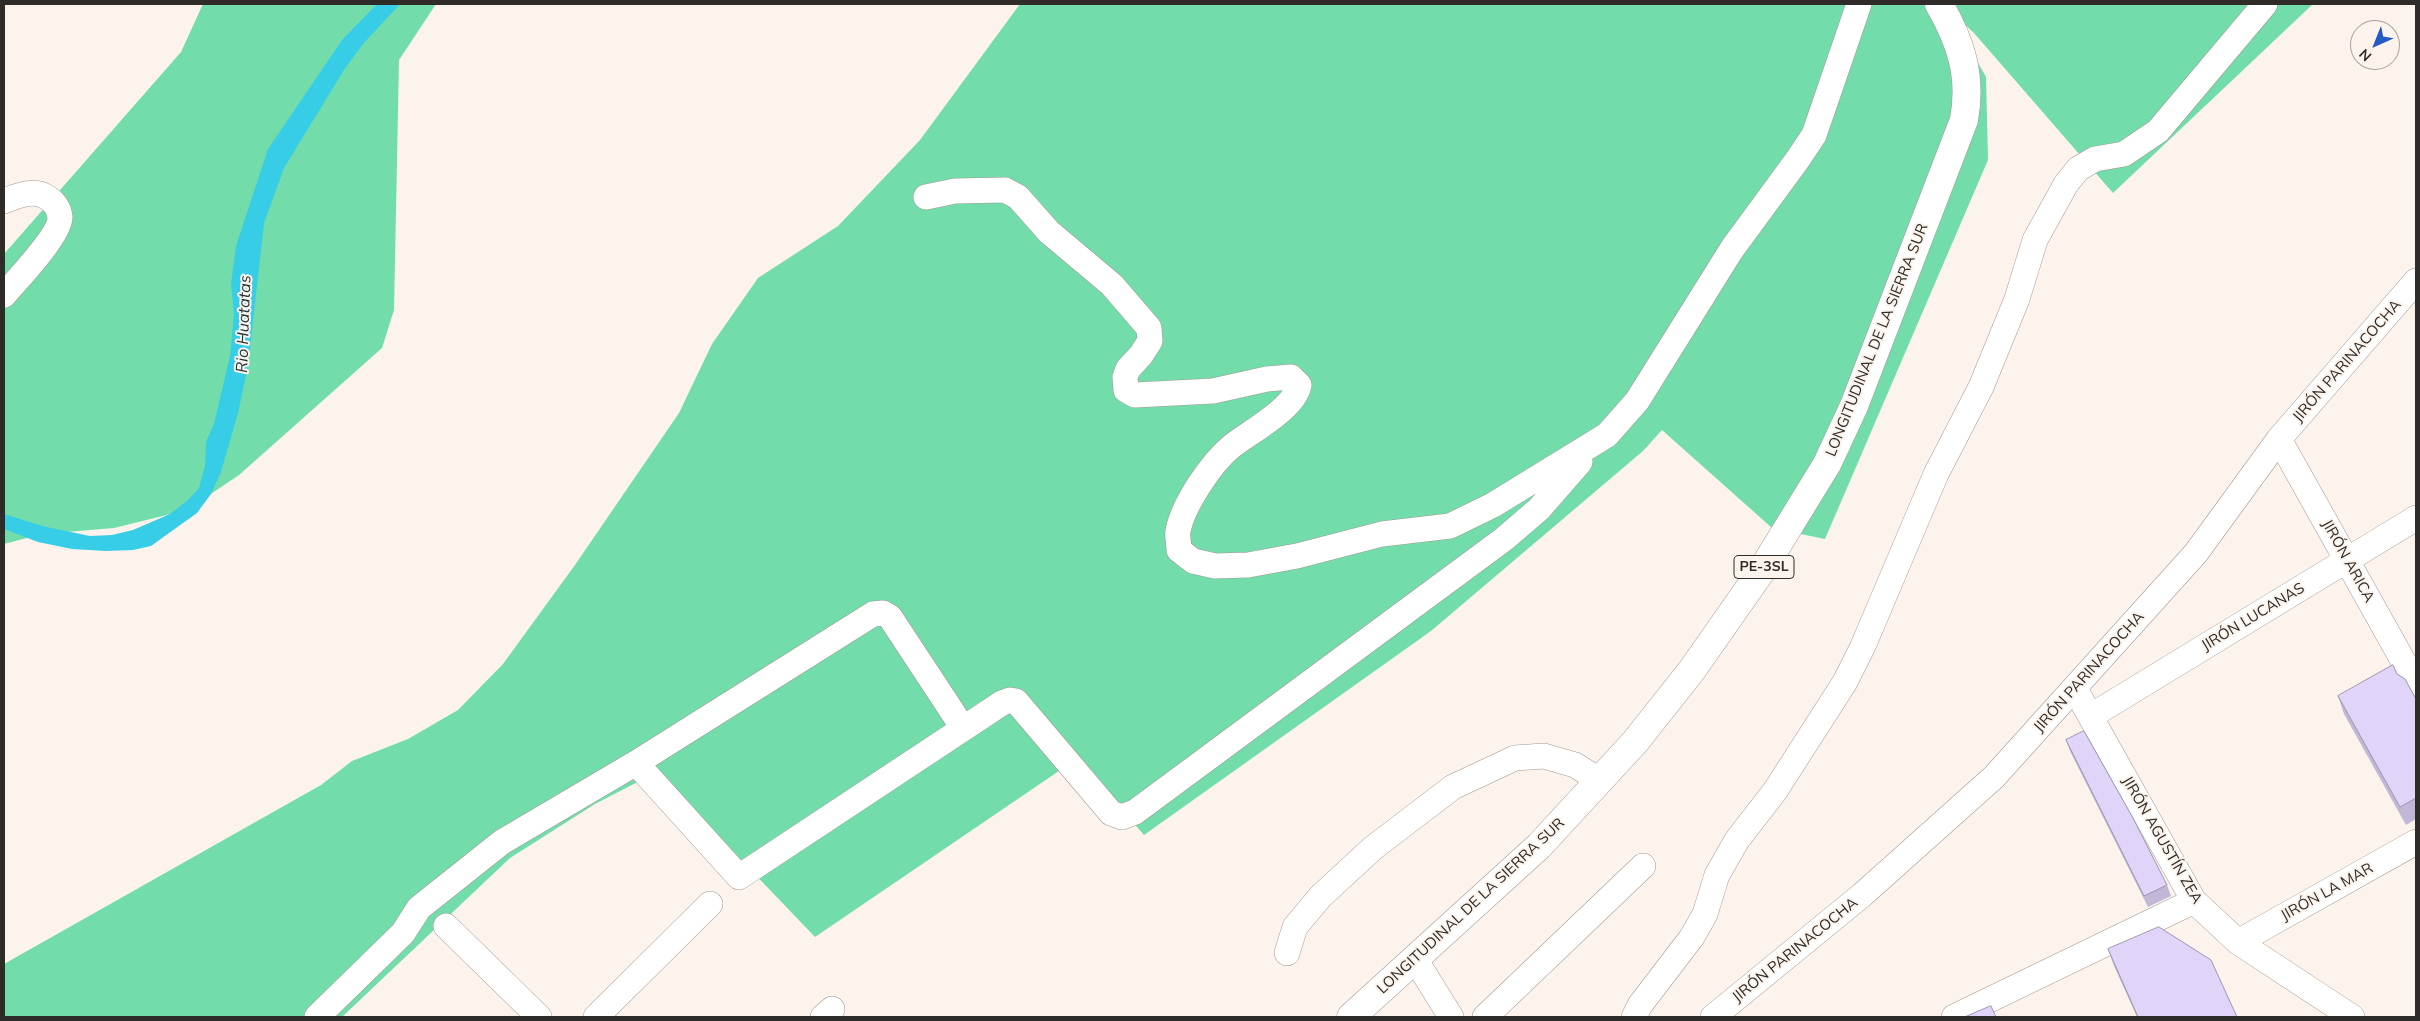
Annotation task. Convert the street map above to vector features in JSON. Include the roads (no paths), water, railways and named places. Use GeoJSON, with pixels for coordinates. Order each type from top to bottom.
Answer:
{"type":"FeatureCollection","features":[{"type":"Feature","properties":{"kind":"main road","name":"LONGITUDINAL DE LA SIERRA SUR"},"geometry":{"type":"LineString","coordinates":[[1351,1017],[1539,846],[1635,742],[1692,670],[1762,570],[1827,464],[1854,406],[1964,120],[1967,102],[1967,80],[1952,28],[1939,4]]}},
{"type":"Feature","properties":{"kind":"street"},"geometry":{"type":"LineString","coordinates":[[636,763],[739,877],[963,728],[1002,703],[1010,700],[1016,701],[1111,813],[1122,817],[1135,812],[1504,539],[1539,509],[1637,401],[1732,249],[1814,135],[1859,4]]}},
{"type":"Feature","properties":{"kind":"street"},"geometry":{"type":"LineString","coordinates":[[1634,1017],[1640,1005],[1692,937],[1705,914],[1717,875],[1737,840],[1775,791],[1845,682],[1863,646],[1936,474],[1981,387],[2017,299],[2035,240],[2066,184],[2078,169],[2095,159],[2124,154],[2158,131],[2265,4]]}},
{"type":"Feature","properties":{"kind":"street"},"geometry":{"type":"LineString","coordinates":[[926,197],[955,191],[1005,190],[1018,197],[1050,232],[1112,285],[1149,328],[1150,341],[1142,355],[1128,368],[1125,377],[1126,390],[1135,395],[1213,391],[1267,379],[1291,377],[1299,385],[1298,392],[1283,408],[1229,448],[1206,476],[1185,509],[1178,532],[1180,550],[1193,561],[1215,566],[1248,565],[1297,556],[1382,534],[1450,526],[1493,506],[1602,438]]}},
{"type":"Feature","properties":{"kind":"street"},"geometry":{"type":"LineString","coordinates":[[4,201],[27,194],[42,193],[56,204],[60,218],[56,232],[4,295]]}},
{"type":"Feature","properties":{"kind":"street","name":"JIRÓN PARINACOCHA"},"geometry":{"type":"LineString","coordinates":[[1713,1017],[1862,895],[1994,777],[2196,553],[2279,439],[2416,281]]}},
{"type":"Feature","properties":{"kind":"street","name":"JIRÓN ARICA"},"geometry":{"type":"LineString","coordinates":[[2279,439],[2416,684]]}},
{"type":"Feature","properties":{"kind":"street","name":"JIRÓN LUCANAS"},"geometry":{"type":"LineString","coordinates":[[2091,716],[2416,518]]}},
{"type":"Feature","properties":{"kind":"street"},"geometry":{"type":"LineString","coordinates":[[317,1017],[403,933],[420,908],[502,842],[636,763],[873,614],[883,613],[890,617],[963,728]]}},
{"type":"Feature","properties":{"kind":"street","name":"JIRÓN AGUSTÍN ZEA"},"geometry":{"type":"LineString","coordinates":[[2075,689],[2194,901],[2238,942],[2352,1017]]}},
{"type":"Feature","properties":{"kind":"street"},"geometry":{"type":"LineString","coordinates":[[1287,953],[1295,927],[1320,897],[1373,848],[1453,787],[1514,758],[1544,756],[1575,765],[1599,780]]}},
{"type":"Feature","properties":{"kind":"street","name":"JIRÓN LA MAR"},"geometry":{"type":"LineString","coordinates":[[2238,942],[2416,842]]}},
{"type":"Feature","properties":{"kind":"street"},"geometry":{"type":"LineString","coordinates":[[1485,1017],[1642,866]]}},
{"type":"Feature","properties":{"kind":"street"},"geometry":{"type":"LineString","coordinates":[[1954,1017],[2194,901]]}},
{"type":"Feature","properties":{"kind":"street"},"geometry":{"type":"LineString","coordinates":[[596,1017],[710,904]]}},
{"type":"Feature","properties":{"kind":"street"},"geometry":{"type":"LineString","coordinates":[[446,926],[539,1017]]}},
{"type":"Feature","properties":{"kind":"street"},"geometry":{"type":"LineString","coordinates":[[1415,960],[1451,1017]]}},
{"type":"Feature","properties":{"kind":"water","name":"Rio Huatatas"},"geometry":{"type":"Polygon","coordinates":[[[377,4],[400,4],[363,44],[344,70],[284,168],[264,223],[248,366],[238,413],[221,472],[211,494],[197,513],[151,546],[133,550],[72,549],[38,542],[4,529],[4,514],[42,526],[90,536],[112,535],[133,530],[170,514],[188,500],[199,488],[205,466],[206,442],[214,424],[230,356],[234,315],[231,284],[236,246],[268,149],[342,40],[377,4]]]}}]}
